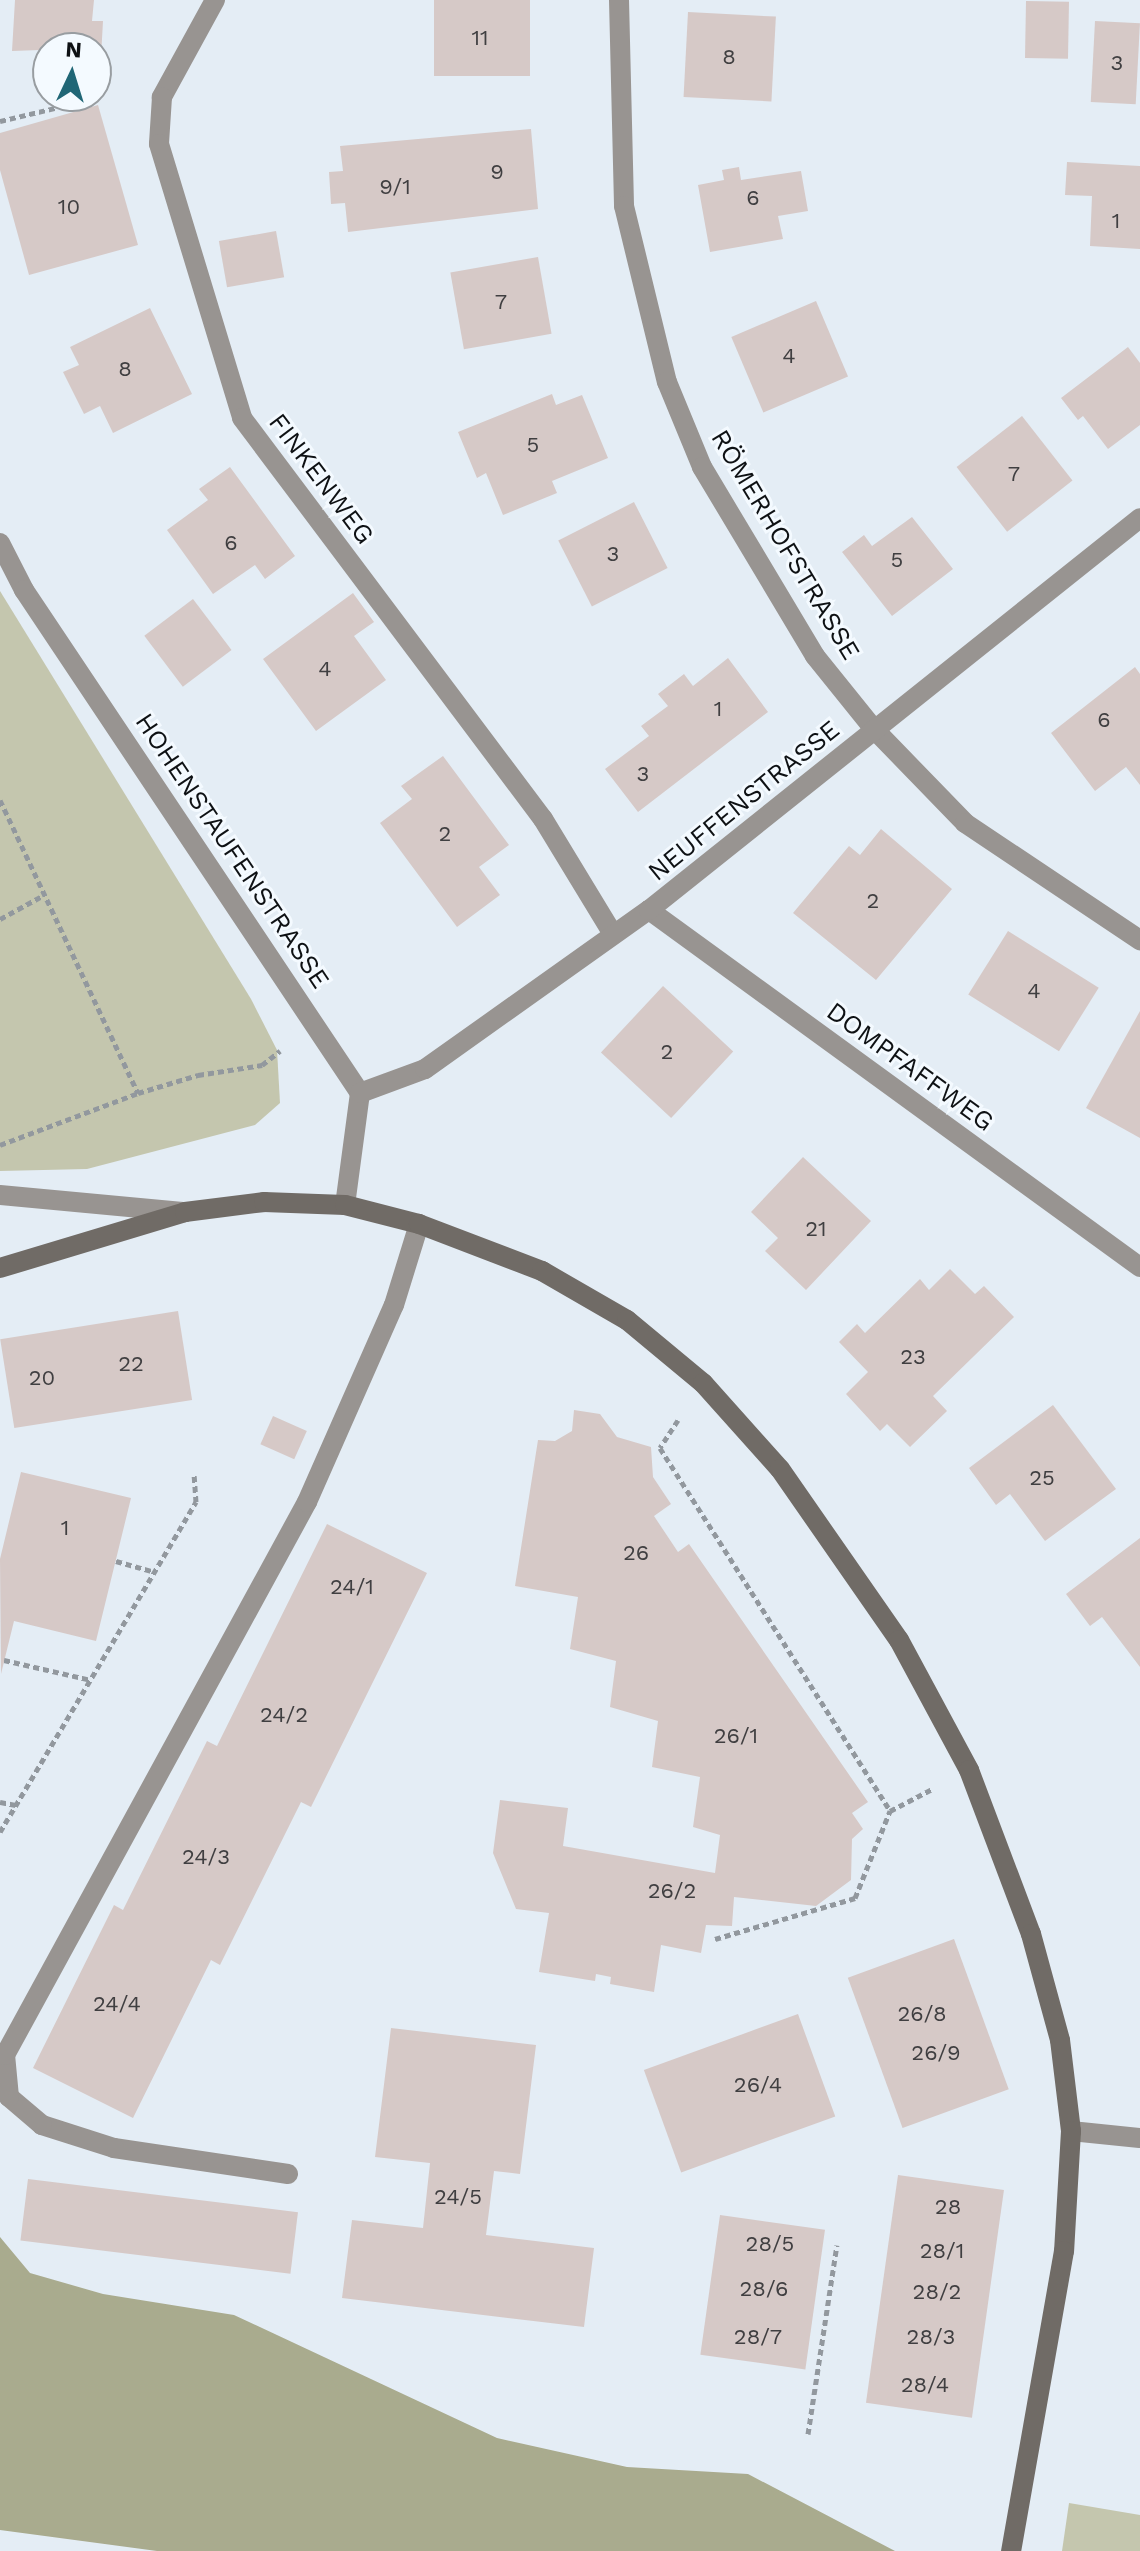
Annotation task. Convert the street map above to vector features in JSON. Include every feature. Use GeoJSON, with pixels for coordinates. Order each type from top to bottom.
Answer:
{"type":"FeatureCollection","features":[{"type":"Feature","properties":{"kind":"street","name":"FINKENWEG"},"geometry":{"type":"LineString","coordinates":[[215,0],[162,97],[159,144],[242,418],[543,819],[613,934]]}},
{"type":"Feature","properties":{"kind":"street","name":"RÖMERHOFSTRASSE"},"geometry":{"type":"LineString","coordinates":[[619,0],[624,206],[667,382],[710,480],[815,656],[874,729],[965,823],[1140,940]]}},
{"type":"Feature","properties":{"kind":"street","name":"NEUFFENSTRASSE"},"geometry":{"type":"LineString","coordinates":[[360,1093],[425,1069],[649,910],[1140,518]]}},
{"type":"Feature","properties":{"kind":"street","name":"HOHENSTAUFENSTRASSE"},"geometry":{"type":"LineString","coordinates":[[0,543],[24,590],[317,1023],[360,1093]]}},
{"type":"Feature","properties":{"kind":"street","name":"DOMPFAFFWEG"},"geometry":{"type":"LineString","coordinates":[[649,910],[1140,1267]]}},
{"type":"Feature","properties":{"kind":"street"},"geometry":{"type":"LineString","coordinates":[[345,1205],[360,1093]]}},
{"type":"Feature","properties":{"kind":"street"},"geometry":{"type":"LineString","coordinates":[[0,1195],[185,1212]]}},
{"type":"Feature","properties":{"kind":"street"},"geometry":{"type":"LineString","coordinates":[[0,1268],[185,1212],[264,1202],[345,1205],[419,1224],[542,1271],[627,1320],[703,1383],[780,1469],[899,1640],[969,1770],[1031,1934],[1060,2040],[1071,2131],[1064,2251],[1011,2551]]}},
{"type":"Feature","properties":{"kind":"street"},"geometry":{"type":"LineString","coordinates":[[288,2174],[114,2148],[42,2125],[9,2097],[5,2055],[307,1502],[394,1305],[419,1224]]}},
{"type":"Feature","properties":{"kind":"street"},"geometry":{"type":"LineString","coordinates":[[1071,2131],[1140,2138]]}},
{"type":"Feature","properties":{"kind":"path"},"geometry":{"type":"LineString","coordinates":[[0,121],[38,112]]}},
{"type":"Feature","properties":{"kind":"path"},"geometry":{"type":"LineString","coordinates":[[0,800],[42,896],[138,1093]]}},
{"type":"Feature","properties":{"kind":"path"},"geometry":{"type":"LineString","coordinates":[[0,919],[42,896]]}},
{"type":"Feature","properties":{"kind":"path"},"geometry":{"type":"LineString","coordinates":[[0,1145],[138,1093],[198,1075],[262,1065],[317,1023]]}},
{"type":"Feature","properties":{"kind":"path"},"geometry":{"type":"LineString","coordinates":[[703,1383],[660,1448],[890,1811],[855,1898],[715,1939]]}},
{"type":"Feature","properties":{"kind":"path"},"geometry":{"type":"LineString","coordinates":[[0,1832],[196,1502],[194,1474]]}},
{"type":"Feature","properties":{"kind":"path"},"geometry":{"type":"LineString","coordinates":[[116,1561],[155,1572]]}},
{"type":"Feature","properties":{"kind":"path"},"geometry":{"type":"LineString","coordinates":[[4,1660],[91,1680]]}},
{"type":"Feature","properties":{"kind":"path"},"geometry":{"type":"LineString","coordinates":[[0,1802],[16,1805]]}},
{"type":"Feature","properties":{"kind":"path"},"geometry":{"type":"LineString","coordinates":[[808,2434],[837,2245]]}},
{"type":"Feature","properties":{"kind":"green space"},"geometry":{"type":"Polygon","coordinates":[[[0,591],[251,999],[277,1050],[280,1103],[255,1125],[87,1169],[0,1171],[0,591]]]}},
{"type":"Feature","properties":{"kind":"green space"},"geometry":{"type":"Polygon","coordinates":[[[0,2237],[30,2273],[103,2294],[234,2315],[497,2438],[627,2467],[748,2474],[895,2551],[157,2551],[0,2530],[0,2237]]]}},
{"type":"Feature","properties":{"kind":"green space"},"geometry":{"type":"Polygon","coordinates":[[[1069,2503],[1140,2515],[1140,2551],[1062,2551],[1069,2503]]]}},
{"type":"Feature","properties":{"kind":"building"},"geometry":{"type":"Polygon","coordinates":[[[15,0],[94,0],[92,21],[103,21],[102,32],[32,32],[32,50],[12,51],[15,0]]]}},
{"type":"Feature","properties":{"kind":"building"},"geometry":{"type":"Polygon","coordinates":[[[434,0],[530,0],[530,76],[434,76],[434,0]]]}},
{"type":"Feature","properties":{"kind":"building"},"geometry":{"type":"Polygon","coordinates":[[[1026,1],[1069,2],[1068,59],[1025,58],[1026,1]]]}},
{"type":"Feature","properties":{"kind":"building"},"geometry":{"type":"Polygon","coordinates":[[[688,12],[776,17],[771,101],[684,97],[688,12]]]}},
{"type":"Feature","properties":{"kind":"building"},"geometry":{"type":"Polygon","coordinates":[[[1095,21],[1140,23],[1136,104],[1091,102],[1095,21]]]}},
{"type":"Feature","properties":{"kind":"building"},"geometry":{"type":"Polygon","coordinates":[[[74,112],[100,112],[138,245],[29,275],[0,170],[0,133],[74,112]]]}},
{"type":"Feature","properties":{"kind":"building"},"geometry":{"type":"Polygon","coordinates":[[[531,129],[538,209],[348,232],[345,203],[331,204],[329,172],[343,171],[340,146],[531,129]]]}},
{"type":"Feature","properties":{"kind":"building"},"geometry":{"type":"Polygon","coordinates":[[[1067,162],[1140,166],[1140,249],[1090,246],[1092,196],[1065,195],[1067,162]]]}},
{"type":"Feature","properties":{"kind":"building"},"geometry":{"type":"Polygon","coordinates":[[[739,167],[741,180],[801,171],[808,211],[778,216],[783,239],[710,252],[698,185],[724,180],[722,170],[739,167]]]}},
{"type":"Feature","properties":{"kind":"building"},"geometry":{"type":"Polygon","coordinates":[[[276,231],[284,277],[227,287],[219,241],[276,231]]]}},
{"type":"Feature","properties":{"kind":"building"},"geometry":{"type":"Polygon","coordinates":[[[538,257],[552,334],[464,349],[450,272],[538,257]]]}},
{"type":"Feature","properties":{"kind":"building"},"geometry":{"type":"Polygon","coordinates":[[[816,301],[848,376],[763,412],[731,337],[816,301]]]}},
{"type":"Feature","properties":{"kind":"building"},"geometry":{"type":"Polygon","coordinates":[[[150,308],[192,394],[113,433],[100,406],[84,414],[63,372],[79,365],[70,347],[150,308]]]}},
{"type":"Feature","properties":{"kind":"building"},"geometry":{"type":"Polygon","coordinates":[[[1128,347],[1140,363],[1140,425],[1108,449],[1083,416],[1078,420],[1061,398],[1128,347]]]}},
{"type":"Feature","properties":{"kind":"building"},"geometry":{"type":"Polygon","coordinates":[[[552,394],[556,405],[582,395],[608,458],[552,481],[557,493],[503,515],[486,473],[477,478],[458,432],[552,394]]]}},
{"type":"Feature","properties":{"kind":"building"},"geometry":{"type":"Polygon","coordinates":[[[1022,416],[1072,481],[1007,532],[957,467],[1022,416]]]}},
{"type":"Feature","properties":{"kind":"building"},"geometry":{"type":"Polygon","coordinates":[[[230,467],[295,556],[265,579],[255,565],[213,594],[167,530],[208,500],[199,489],[230,467]]]}},
{"type":"Feature","properties":{"kind":"building"},"geometry":{"type":"Polygon","coordinates":[[[634,502],[668,568],[592,607],[558,541],[634,502]]]}},
{"type":"Feature","properties":{"kind":"building"},"geometry":{"type":"Polygon","coordinates":[[[912,517],[953,569],[892,616],[842,552],[864,535],[872,546],[912,517]]]}},
{"type":"Feature","properties":{"kind":"building"},"geometry":{"type":"Polygon","coordinates":[[[353,593],[374,622],[354,636],[386,680],[316,731],[263,659],[353,593]]]}},
{"type":"Feature","properties":{"kind":"building"},"geometry":{"type":"Polygon","coordinates":[[[193,599],[232,650],[183,687],[144,636],[193,599]]]}},
{"type":"Feature","properties":{"kind":"building"},"geometry":{"type":"Polygon","coordinates":[[[728,658],[768,712],[638,812],[605,769],[649,736],[641,726],[668,706],[658,694],[684,674],[693,686],[728,658]]]}},
{"type":"Feature","properties":{"kind":"building"},"geometry":{"type":"Polygon","coordinates":[[[1135,667],[1140,674],[1140,785],[1126,767],[1095,791],[1051,733],[1135,667]]]}},
{"type":"Feature","properties":{"kind":"building"},"geometry":{"type":"Polygon","coordinates":[[[443,756],[509,845],[479,867],[500,895],[457,927],[380,823],[412,799],[401,786],[443,756]]]}},
{"type":"Feature","properties":{"kind":"building"},"geometry":{"type":"Polygon","coordinates":[[[881,829],[952,889],[876,980],[793,913],[849,846],[860,855],[881,829]]]}},
{"type":"Feature","properties":{"kind":"building"},"geometry":{"type":"Polygon","coordinates":[[[1008,931],[1099,988],[1059,1051],[968,995],[1008,931]]]}},
{"type":"Feature","properties":{"kind":"building"},"geometry":{"type":"Polygon","coordinates":[[[663,986],[733,1051],[671,1118],[601,1053],[663,986]]]}},
{"type":"Feature","properties":{"kind":"building"},"geometry":{"type":"Polygon","coordinates":[[[1140,1011],[1140,1138],[1086,1108],[1140,1011]]]}},
{"type":"Feature","properties":{"kind":"building"},"geometry":{"type":"Polygon","coordinates":[[[803,1157],[871,1221],[806,1290],[765,1251],[778,1238],[751,1212],[803,1157]]]}},
{"type":"Feature","properties":{"kind":"building"},"geometry":{"type":"Polygon","coordinates":[[[950,1269],[975,1294],[984,1286],[1014,1317],[933,1396],[947,1411],[910,1447],[887,1424],[880,1431],[846,1394],[868,1372],[839,1342],[857,1324],[865,1333],[920,1279],[929,1290],[950,1269]]]}},
{"type":"Feature","properties":{"kind":"building"},"geometry":{"type":"Polygon","coordinates":[[[178,1311],[192,1400],[14,1428],[0,1339],[178,1311]]]}},
{"type":"Feature","properties":{"kind":"building"},"geometry":{"type":"Polygon","coordinates":[[[1053,1405],[1116,1489],[1045,1541],[1010,1494],[996,1505],[969,1468],[1053,1405]]]}},
{"type":"Feature","properties":{"kind":"building"},"geometry":{"type":"Polygon","coordinates":[[[574,1410],[600,1414],[617,1437],[651,1447],[653,1477],[671,1504],[654,1516],[678,1552],[689,1544],[868,1802],[852,1813],[863,1829],[852,1839],[851,1880],[816,1906],[734,1897],[732,1926],[706,1925],[701,1953],[661,1945],[654,1992],[610,1984],[611,1977],[596,1974],[595,1981],[539,1972],[549,1913],[516,1909],[493,1853],[500,1800],[568,1808],[563,1846],[715,1873],[720,1835],[693,1827],[700,1777],[652,1767],[658,1721],[610,1707],[616,1661],[570,1649],[578,1597],[515,1586],[538,1440],[555,1441],[572,1431],[574,1410]]]}},
{"type":"Feature","properties":{"kind":"building"},"geometry":{"type":"Polygon","coordinates":[[[273,1416],[307,1431],[294,1459],[260,1444],[273,1416]]]}},
{"type":"Feature","properties":{"kind":"building"},"geometry":{"type":"Polygon","coordinates":[[[21,1472],[131,1498],[96,1641],[14,1621],[1,1674],[0,1559],[21,1472]]]}},
{"type":"Feature","properties":{"kind":"building"},"geometry":{"type":"Polygon","coordinates":[[[327,1524],[427,1573],[311,1807],[301,1802],[220,1965],[211,1960],[133,2118],[33,2068],[114,1905],[123,1910],[207,1741],[217,1746],[327,1524]]]}},
{"type":"Feature","properties":{"kind":"building"},"geometry":{"type":"Polygon","coordinates":[[[1140,1538],[1140,1667],[1102,1617],[1090,1626],[1066,1594],[1140,1538]]]}},
{"type":"Feature","properties":{"kind":"building"},"geometry":{"type":"Polygon","coordinates":[[[954,1939],[1009,2089],[903,2128],[848,1978],[954,1939]]]}},
{"type":"Feature","properties":{"kind":"building"},"geometry":{"type":"Polygon","coordinates":[[[798,2014],[835,2116],[681,2173],[644,2070],[798,2014]]]}},
{"type":"Feature","properties":{"kind":"building"},"geometry":{"type":"Polygon","coordinates":[[[391,2028],[536,2045],[520,2174],[494,2171],[486,2235],[594,2248],[584,2327],[342,2298],[352,2220],[423,2228],[430,2163],[375,2157],[391,2028]]]}},
{"type":"Feature","properties":{"kind":"building"},"geometry":{"type":"Polygon","coordinates":[[[898,2175],[1004,2190],[972,2418],[866,2403],[898,2175]]]}},
{"type":"Feature","properties":{"kind":"building"},"geometry":{"type":"Polygon","coordinates":[[[28,2179],[298,2212],[290,2274],[20,2241],[28,2179]]]}},
{"type":"Feature","properties":{"kind":"building"},"geometry":{"type":"Polygon","coordinates":[[[720,2215],[825,2230],[805,2369],[700,2355],[720,2215]]]}}]}
